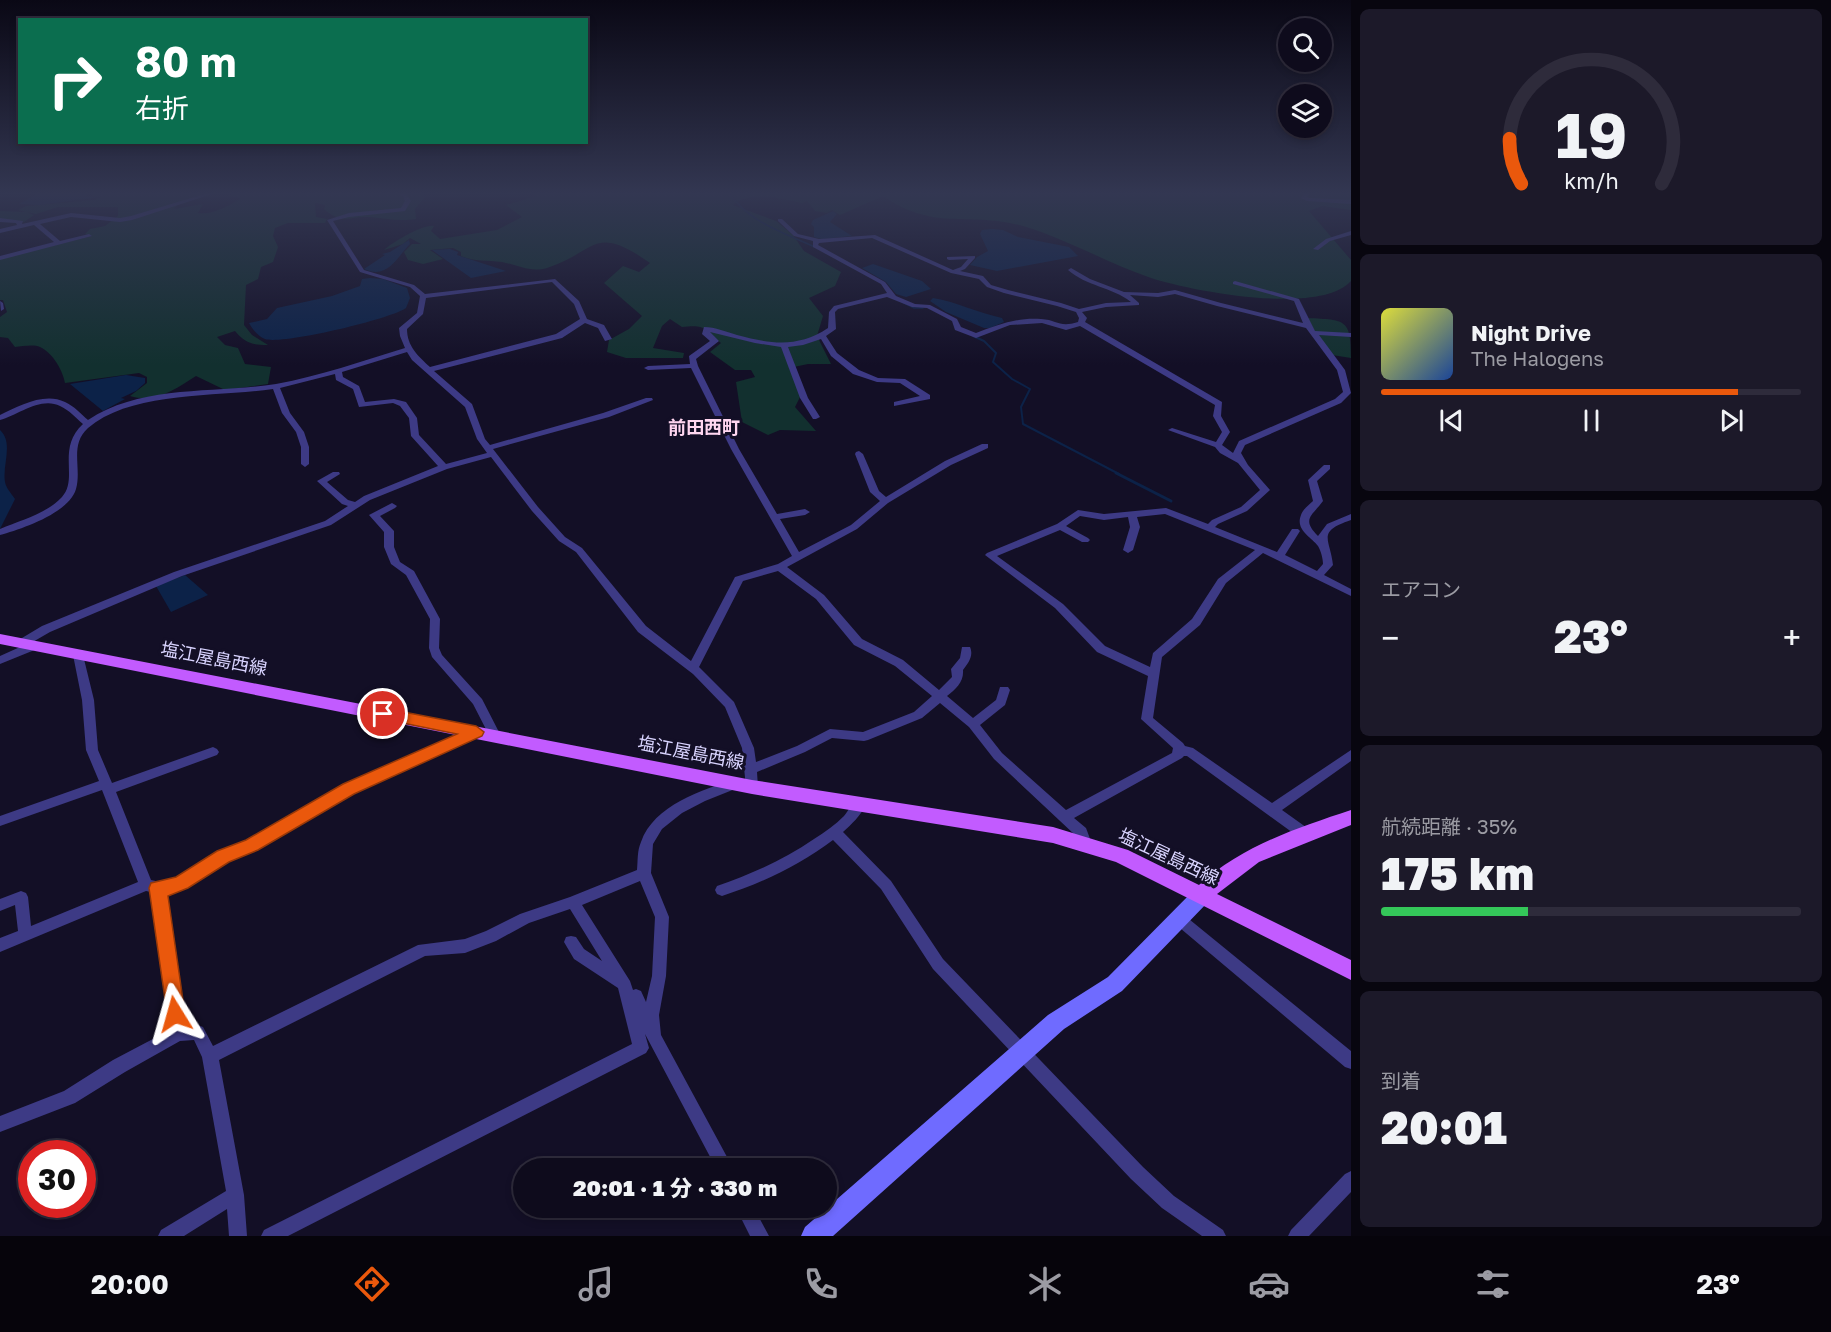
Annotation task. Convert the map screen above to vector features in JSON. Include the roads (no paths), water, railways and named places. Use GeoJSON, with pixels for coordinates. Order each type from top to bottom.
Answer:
{"type":"FeatureCollection","features":[{"type":"Feature","properties":{"kind":"main road","name":"塩江屋島西線"},"geometry":{"type":"LineString","coordinates":[[0,639],[495,736],[747,780],[860,805],[1021,828],[1085,844],[1121,856],[1351,970]]}},
{"type":"Feature","properties":{"kind":"main road"},"geometry":{"type":"LineString","coordinates":[[1201,896],[1221,875],[1237,863],[1351,817]]}},
{"type":"Feature","properties":{"kind":"street"},"geometry":{"type":"LineString","coordinates":[[1,256],[29,250]]}},
{"type":"Feature","properties":{"kind":"street"},"geometry":{"type":"LineString","coordinates":[[349,250],[362,271],[412,286],[423,296],[552,280],[572,298],[584,313],[584,320]]}},
{"type":"Feature","properties":{"kind":"street"},"geometry":{"type":"LineString","coordinates":[[822,250],[883,283],[897,298],[914,306],[934,309],[955,320],[957,328],[976,336],[1009,323],[1042,321],[1066,328],[1081,323],[1219,404],[1217,416],[1226,432],[1220,447]]}},
{"type":"Feature","properties":{"kind":"street"},"geometry":{"type":"LineString","coordinates":[[903,250],[953,272],[981,277],[988,286],[1078,311],[1106,305],[1137,304],[1126,294]]}},
{"type":"Feature","properties":{"kind":"street"},"geometry":{"type":"LineString","coordinates":[[949,258],[973,257],[963,268],[953,272]]}},
{"type":"Feature","properties":{"kind":"street"},"geometry":{"type":"LineString","coordinates":[[1071,270],[1095,284],[1126,294],[1158,295],[1175,292],[1311,329],[1351,335]]}},
{"type":"Feature","properties":{"kind":"street"},"geometry":{"type":"LineString","coordinates":[[1209,529],[1215,522],[1244,509],[1265,490],[1237,453],[1242,443],[1338,401],[1347,393],[1341,370],[1311,329],[1297,300],[1235,283]]}},
{"type":"Feature","properties":{"kind":"street"},"geometry":{"type":"LineString","coordinates":[[423,296],[420,314],[403,328],[402,336],[409,349],[470,406],[481,439],[535,509],[562,539],[579,550],[642,629],[693,668],[730,705],[742,731],[747,780]]}},
{"type":"Feature","properties":{"kind":"street"},"geometry":{"type":"LineString","coordinates":[[797,556],[721,420],[692,358],[715,341],[706,334],[707,329],[784,346],[823,336],[832,329],[832,312],[836,307],[852,302],[897,298]]}},
{"type":"Feature","properties":{"kind":"street"},"geometry":{"type":"LineString","coordinates":[[0,303],[0,309]]}},
{"type":"Feature","properties":{"kind":"street"},"geometry":{"type":"LineString","coordinates":[[1078,311],[1083,318],[1081,323]]}},
{"type":"Feature","properties":{"kind":"street"},"geometry":{"type":"LineString","coordinates":[[584,320],[601,327],[608,339]]}},
{"type":"Feature","properties":{"kind":"street"},"geometry":{"type":"LineString","coordinates":[[429,370],[560,336],[584,320]]}},
{"type":"Feature","properties":{"kind":"street"},"geometry":{"type":"LineString","coordinates":[[823,336],[834,354],[856,372],[877,380],[902,381],[927,397],[897,404]]}},
{"type":"Feature","properties":{"kind":"street"},"geometry":{"type":"LineString","coordinates":[[784,346],[804,398],[816,417]]}},
{"type":"Feature","properties":{"kind":"street"},"geometry":{"type":"LineString","coordinates":[[0,532],[53,508],[70,492],[73,485],[71,445],[78,433],[104,413],[127,404],[276,386],[409,349]]}},
{"type":"Feature","properties":{"kind":"street"},"geometry":{"type":"LineString","coordinates":[[648,368],[694,366]]}},
{"type":"Feature","properties":{"kind":"street"},"geometry":{"type":"LineString","coordinates":[[338,370],[339,378],[356,388],[362,405],[394,401],[403,404],[413,418],[415,436],[444,467]]}},
{"type":"Feature","properties":{"kind":"street"},"geometry":{"type":"LineString","coordinates":[[276,386],[286,413],[300,432],[305,447],[305,464]]}},
{"type":"Feature","properties":{"kind":"street"},"geometry":{"type":"LineString","coordinates":[[0,660],[56,625],[178,574],[328,523],[355,505],[444,467],[649,400]]}},
{"type":"Feature","properties":{"kind":"street"},"geometry":{"type":"LineString","coordinates":[[0,418],[33,405],[53,401],[62,404],[88,424]]}},
{"type":"Feature","properties":{"kind":"street"},"geometry":{"type":"LineString","coordinates":[[675,425],[721,420]]}},
{"type":"Feature","properties":{"kind":"street"},"geometry":{"type":"LineString","coordinates":[[1172,430],[1220,447],[1241,461]]}},
{"type":"Feature","properties":{"kind":"street"},"geometry":{"type":"LineString","coordinates":[[693,668],[734,584],[751,573],[781,568],[797,556],[854,527],[885,501],[948,464],[985,446]]}},
{"type":"Feature","properties":{"kind":"street"},"geometry":{"type":"LineString","coordinates":[[859,454],[875,492],[885,501]]}},
{"type":"Feature","properties":{"kind":"street"},"geometry":{"type":"LineString","coordinates":[[1323,545],[1308,532],[1304,521],[1306,514],[1318,501],[1312,480],[1328,467]]}},
{"type":"Feature","properties":{"kind":"street"},"geometry":{"type":"LineString","coordinates":[[336,474],[321,481],[345,502],[355,505]]}},
{"type":"Feature","properties":{"kind":"street"},"geometry":{"type":"LineString","coordinates":[[392,506],[374,515],[389,531],[389,547],[396,564],[410,573],[435,619],[434,648],[437,657],[478,702],[495,736]]}},
{"type":"Feature","properties":{"kind":"street"},"geometry":{"type":"LineString","coordinates":[[1148,672],[1101,649],[1059,606],[990,555],[1060,526],[1078,513],[1104,517],[1132,516],[1162,510],[1279,556],[1351,593]]}},
{"type":"Feature","properties":{"kind":"street"},"geometry":{"type":"LineString","coordinates":[[774,517],[805,512]]}},
{"type":"Feature","properties":{"kind":"street"},"geometry":{"type":"LineString","coordinates":[[1128,550],[1135,527],[1132,516]]}},
{"type":"Feature","properties":{"kind":"street"},"geometry":{"type":"LineString","coordinates":[[1319,575],[1328,565],[1323,545],[1325,531],[1330,525],[1351,517]]}},
{"type":"Feature","properties":{"kind":"street"},"geometry":{"type":"LineString","coordinates":[[1060,526],[1085,540]]}},
{"type":"Feature","properties":{"kind":"street"},"geometry":{"type":"LineString","coordinates":[[1279,556],[1295,531]]}},
{"type":"Feature","properties":{"kind":"street"},"geometry":{"type":"LineString","coordinates":[[1180,751],[1179,746],[1147,719],[1148,672],[1157,656],[1196,622],[1222,581],[1262,549]]}},
{"type":"Feature","properties":{"kind":"street"},"geometry":{"type":"LineString","coordinates":[[781,568],[820,597],[858,642],[873,652],[899,663],[973,724],[994,751],[1081,832],[1085,844]]}},
{"type":"Feature","properties":{"kind":"street"},"geometry":{"type":"LineString","coordinates":[[654,1037],[651,1015],[659,976],[662,917],[644,873],[649,837],[666,818],[685,804],[747,780],[830,733],[864,737],[918,715],[954,684],[958,677],[957,669],[965,659],[966,650]]}},
{"type":"Feature","properties":{"kind":"street"},"geometry":{"type":"LineString","coordinates":[[78,654],[88,700],[92,750],[152,887],[178,1034]]}},
{"type":"Feature","properties":{"kind":"street"},"geometry":{"type":"LineString","coordinates":[[973,724],[1001,702],[1004,690]]}},
{"type":"Feature","properties":{"kind":"street"},"geometry":{"type":"LineString","coordinates":[[0,945],[152,887],[166,889],[182,882],[223,857],[252,845],[348,789],[476,732]]}},
{"type":"Feature","properties":{"kind":"street"},"geometry":{"type":"LineString","coordinates":[[1180,751],[1189,751],[1305,834]]}},
{"type":"Feature","properties":{"kind":"street"},"geometry":{"type":"LineString","coordinates":[[1065,817],[1178,755],[1180,751]]}},
{"type":"Feature","properties":{"kind":"street"},"geometry":{"type":"LineString","coordinates":[[0,821],[213,752]]}},
{"type":"Feature","properties":{"kind":"street"},"geometry":{"type":"LineString","coordinates":[[1272,810],[1351,755]]}},
{"type":"Feature","properties":{"kind":"street"},"geometry":{"type":"LineString","coordinates":[[722,890],[748,883],[835,833],[852,818],[860,805]]}},
{"type":"Feature","properties":{"kind":"street"},"geometry":{"type":"LineString","coordinates":[[835,833],[886,885],[938,964],[1137,1173],[1168,1202],[1217,1236]]}},
{"type":"Feature","properties":{"kind":"street"},"geometry":{"type":"LineString","coordinates":[[210,1056],[423,950],[465,946],[492,936],[525,918],[573,902],[644,873]]}},
{"type":"Feature","properties":{"kind":"street"},"geometry":{"type":"LineString","coordinates":[[814,1236],[1056,1022],[1115,984],[1201,896]]}},
{"type":"Feature","properties":{"kind":"street"},"geometry":{"type":"LineString","coordinates":[[0,905],[21,897],[24,935]]}},
{"type":"Feature","properties":{"kind":"street"},"geometry":{"type":"LineString","coordinates":[[270,1236],[641,1048],[625,986],[573,902]]}},
{"type":"Feature","properties":{"kind":"street"},"geometry":{"type":"LineString","coordinates":[[1179,919],[1351,1061]]}},
{"type":"Feature","properties":{"kind":"street"},"geometry":{"type":"LineString","coordinates":[[571,942],[579,954],[634,993],[654,1037],[720,1158]]}},
{"type":"Feature","properties":{"kind":"street"},"geometry":{"type":"LineString","coordinates":[[0,1124],[69,1097],[119,1066],[178,1034],[198,1032],[210,1056],[235,1195],[238,1236]]}},
{"type":"Feature","properties":{"kind":"street"},"geometry":{"type":"LineString","coordinates":[[1297,1236],[1351,1180]]}},
{"type":"Feature","properties":{"kind":"street"},"geometry":{"type":"LineString","coordinates":[[167,1236],[235,1195]]}},
{"type":"Feature","properties":{"kind":"street"},"geometry":{"type":"LineString","coordinates":[[750,1218],[760,1236]]}},
{"type":"Feature","properties":{"kind":"water"},"geometry":{"type":"Polygon","coordinates":[[[405,250],[386,269],[372,272],[364,269],[385,255],[382,254],[405,250]]]}},
{"type":"Feature","properties":{"kind":"water"},"geometry":{"type":"Polygon","coordinates":[[[432,250],[452,250],[458,252],[457,255],[506,271],[471,278],[432,250]]]}},
{"type":"Feature","properties":{"kind":"water"},"geometry":{"type":"Polygon","coordinates":[[[1072,250],[1078,256],[997,271],[970,265],[977,257],[988,251],[1072,250]]]}},
{"type":"Feature","properties":{"kind":"water"},"geometry":{"type":"Polygon","coordinates":[[[873,264],[922,281],[931,289],[906,297],[896,294],[886,282],[862,268],[873,264]]]}},
{"type":"Feature","properties":{"kind":"water"},"geometry":{"type":"Polygon","coordinates":[[[362,279],[383,279],[407,288],[410,298],[406,308],[336,330],[275,340],[260,336],[249,323],[267,319],[277,308],[332,296],[360,286],[362,279]]]}},
{"type":"Feature","properties":{"kind":"water"},"geometry":{"type":"Polygon","coordinates":[[[933,298],[1002,318],[1004,322],[984,328],[946,312],[930,301],[933,298]]]}},
{"type":"Feature","properties":{"kind":"water"},"geometry":{"type":"Polygon","coordinates":[[[126,375],[145,378],[145,383],[136,391],[121,398],[125,399],[103,411],[70,384],[126,375]]]}},
{"type":"Feature","properties":{"kind":"water"},"geometry":{"type":"Polygon","coordinates":[[[0,430],[4,435],[7,448],[5,482],[15,499],[0,529],[0,430]]]}},
{"type":"Feature","properties":{"kind":"water"},"geometry":{"type":"Polygon","coordinates":[[[185,575],[208,595],[171,612],[156,586],[185,575]]]}},
{"type":"Feature","properties":{"kind":"waterway"},"geometry":{"type":"LineString","coordinates":[[902,302],[914,308],[923,308]]}},
{"type":"Feature","properties":{"kind":"waterway"},"geometry":{"type":"LineString","coordinates":[[973,336],[984,341],[996,353],[993,362],[1012,379],[1030,389],[1021,407],[1023,424],[1119,474]]}},
{"type":"Feature","properties":{"kind":"waterway"},"geometry":{"type":"LineString","coordinates":[[1116,473],[1171,501]]}},
{"type":"Feature","properties":{"kind":"district","name":"前田西町"},"geometry":{"type":"Point","coordinates":[704,427]}}]}
